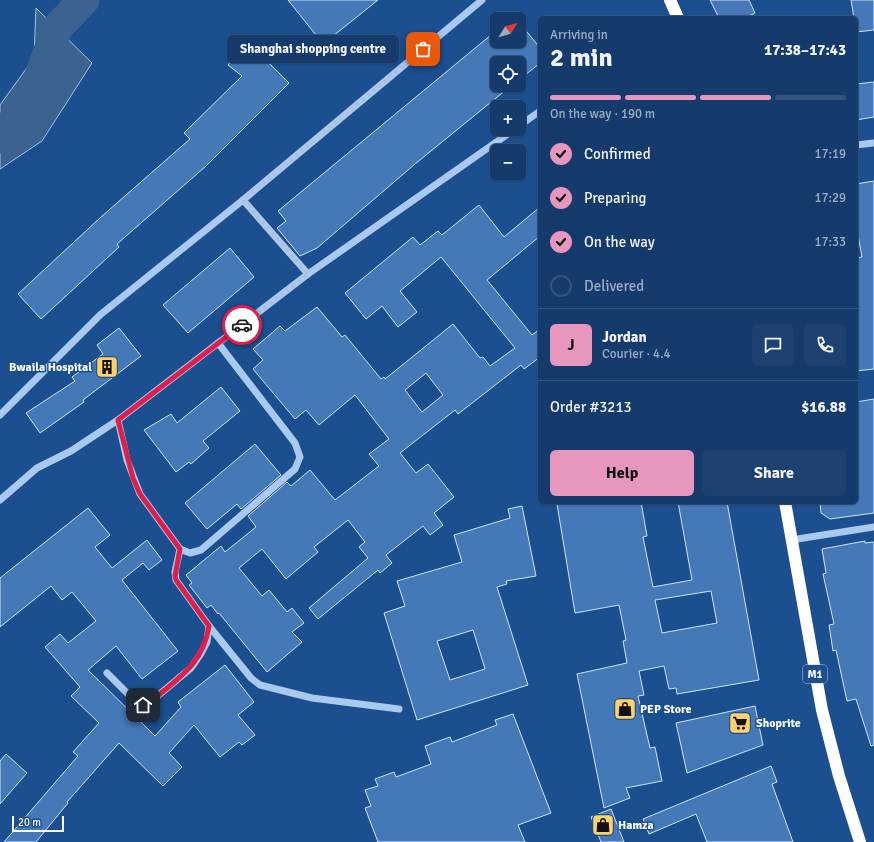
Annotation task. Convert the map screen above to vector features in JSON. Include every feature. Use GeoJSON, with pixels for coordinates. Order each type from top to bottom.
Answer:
{"type":"FeatureCollection","features":[{"type":"Feature","properties":{"kind":"highway"},"geometry":{"type":"LineString","coordinates":[[670,0],[675,16]]}},
{"type":"Feature","properties":{"kind":"highway","name":"M1"},"geometry":{"type":"LineString","coordinates":[[785,504],[822,710],[839,776],[860,842]]}},
{"type":"Feature","properties":{"kind":"street"},"geometry":{"type":"LineString","coordinates":[[0,415],[100,315],[243,200],[482,0]]}},
{"type":"Feature","properties":{"kind":"street"},"geometry":{"type":"LineString","coordinates":[[526,121],[538,112]]}},
{"type":"Feature","properties":{"kind":"street"},"geometry":{"type":"LineString","coordinates":[[0,500],[37,468],[70,451],[118,420],[308,274],[505,136]]}},
{"type":"Feature","properties":{"kind":"street"},"geometry":{"type":"LineString","coordinates":[[858,146],[874,143]]}},
{"type":"Feature","properties":{"kind":"street"},"geometry":{"type":"LineString","coordinates":[[243,200],[308,274]]}},
{"type":"Feature","properties":{"kind":"street"},"geometry":{"type":"LineString","coordinates":[[118,420],[133,478],[140,494],[180,549],[190,553],[201,550],[296,469],[300,457],[295,443],[218,343]]}},
{"type":"Feature","properties":{"kind":"street"},"geometry":{"type":"LineString","coordinates":[[791,540],[874,527]]}},
{"type":"Feature","properties":{"kind":"street"},"geometry":{"type":"LineString","coordinates":[[180,549],[175,576],[176,580],[209,626],[251,678],[260,685],[312,698],[399,709]]}},
{"type":"Feature","properties":{"kind":"street"},"geometry":{"type":"LineString","coordinates":[[107,673],[138,704],[149,703],[191,668],[200,656],[207,642],[209,626]]}},
{"type":"Feature","properties":{"kind":"water"},"geometry":{"type":"Polygon","coordinates":[[[36,8],[92,63],[42,141],[0,169],[0,105],[34,58],[36,8]]]}},
{"type":"Feature","properties":{"kind":"building"},"geometry":{"type":"Polygon","coordinates":[[[288,0],[378,0],[323,44],[288,0]]]}},
{"type":"Feature","properties":{"kind":"building"},"geometry":{"type":"Polygon","coordinates":[[[710,0],[749,0],[755,13],[749,16],[718,16],[710,0]]]}},
{"type":"Feature","properties":{"kind":"building"},"geometry":{"type":"Polygon","coordinates":[[[851,0],[874,0],[874,30],[858,32],[858,16],[854,16],[851,0]]]}},
{"type":"Feature","properties":{"kind":"building"},"geometry":{"type":"Polygon","coordinates":[[[526,31],[538,46],[538,65],[526,74],[526,56],[490,56],[490,92],[503,92],[494,100],[490,100],[490,103],[415,164],[317,248],[300,256],[277,228],[286,221],[278,211],[490,36],[490,48],[526,48],[526,31]]]}},
{"type":"Feature","properties":{"kind":"building"},"geometry":{"type":"Polygon","coordinates":[[[247,41],[289,83],[206,166],[117,244],[119,247],[41,319],[18,294],[101,217],[190,139],[184,133],[242,76],[228,65],[247,41]]]}},
{"type":"Feature","properties":{"kind":"building"},"geometry":{"type":"Polygon","coordinates":[[[874,82],[874,117],[858,120],[858,84],[874,82]]]}},
{"type":"Feature","properties":{"kind":"building"},"geometry":{"type":"Polygon","coordinates":[[[874,181],[874,369],[858,371],[858,258],[862,257],[858,235],[858,184],[874,181]]]}},
{"type":"Feature","properties":{"kind":"building"},"geometry":{"type":"Polygon","coordinates":[[[479,205],[504,237],[538,209],[538,238],[487,280],[532,335],[538,330],[538,358],[524,369],[521,365],[458,414],[455,410],[400,453],[416,473],[428,464],[454,497],[434,513],[443,525],[430,535],[423,526],[386,555],[392,563],[380,573],[378,570],[318,619],[309,608],[368,558],[359,547],[365,542],[348,520],[314,547],[318,552],[286,579],[262,549],[239,568],[262,596],[269,590],[287,612],[292,608],[304,623],[292,632],[302,642],[267,672],[219,613],[218,614],[211,605],[207,608],[189,585],[192,583],[186,575],[221,546],[225,552],[256,527],[248,516],[287,482],[291,486],[310,470],[335,500],[379,466],[369,454],[389,439],[355,395],[319,425],[306,410],[295,419],[253,369],[263,360],[253,349],[280,326],[285,331],[317,307],[342,337],[345,335],[381,379],[384,377],[385,379],[453,324],[480,358],[483,357],[490,366],[515,348],[441,257],[400,291],[417,312],[398,327],[382,306],[366,319],[345,293],[413,237],[420,245],[438,231],[442,235],[479,205]],[[426,373],[405,390],[422,412],[443,395],[426,373]]]}},
{"type":"Feature","properties":{"kind":"building"},"geometry":{"type":"Polygon","coordinates":[[[230,248],[254,277],[188,333],[163,305],[230,248]]]}},
{"type":"Feature","properties":{"kind":"building"},"geometry":{"type":"Polygon","coordinates":[[[119,328],[141,356],[83,400],[84,402],[40,433],[26,413],[75,381],[72,377],[103,354],[97,345],[119,328]]]}},
{"type":"Feature","properties":{"kind":"building"},"geometry":{"type":"Polygon","coordinates":[[[221,387],[240,411],[203,441],[209,448],[191,464],[189,462],[176,472],[144,430],[171,414],[177,423],[221,387]]]}},
{"type":"Feature","properties":{"kind":"building"},"geometry":{"type":"Polygon","coordinates":[[[874,399],[874,513],[830,519],[821,513],[820,504],[858,504],[858,402],[874,399]]]}},
{"type":"Feature","properties":{"kind":"building"},"geometry":{"type":"Polygon","coordinates":[[[255,444],[281,475],[241,509],[237,504],[207,529],[185,503],[255,444]]]}},
{"type":"Feature","properties":{"kind":"building"},"geometry":{"type":"Polygon","coordinates":[[[557,504],[641,504],[647,536],[643,537],[653,587],[692,580],[678,504],[727,504],[759,680],[677,694],[676,688],[669,689],[664,666],[639,671],[644,695],[638,696],[650,748],[655,747],[662,781],[626,788],[630,798],[604,808],[577,674],[627,663],[623,641],[626,640],[619,605],[575,613],[557,504]],[[711,591],[655,600],[662,633],[717,623],[711,591]]]}},
{"type":"Feature","properties":{"kind":"building"},"geometry":{"type":"Polygon","coordinates":[[[522,506],[536,576],[506,581],[507,584],[497,587],[528,685],[417,720],[384,613],[405,606],[397,581],[462,562],[454,535],[510,518],[508,509],[522,506]],[[473,630],[437,641],[450,680],[485,669],[473,630]]]}},
{"type":"Feature","properties":{"kind":"building"},"geometry":{"type":"Polygon","coordinates":[[[88,508],[110,535],[95,547],[112,568],[147,540],[162,560],[149,570],[143,563],[122,580],[178,651],[142,679],[116,646],[88,670],[155,736],[181,707],[178,702],[225,665],[254,702],[238,715],[255,735],[242,745],[239,742],[220,757],[194,725],[169,753],[182,767],[163,786],[119,743],[67,802],[68,803],[36,842],[4,842],[78,756],[73,752],[99,723],[71,696],[80,687],[45,647],[60,634],[68,643],[96,621],[72,592],[62,600],[51,586],[0,627],[0,578],[88,508]]]}},
{"type":"Feature","properties":{"kind":"building"},"geometry":{"type":"Polygon","coordinates":[[[865,541],[865,543],[874,542],[874,745],[871,746],[856,699],[847,701],[836,650],[833,651],[829,625],[834,624],[823,574],[826,573],[822,549],[865,541]]]}},
{"type":"Feature","properties":{"kind":"building"},"geometry":{"type":"Polygon","coordinates":[[[755,706],[763,745],[687,773],[676,723],[755,706]]]}},
{"type":"Feature","properties":{"kind":"building"},"geometry":{"type":"Polygon","coordinates":[[[513,714],[551,813],[518,825],[525,842],[378,842],[365,808],[371,806],[365,790],[378,786],[375,779],[394,772],[396,777],[431,764],[425,746],[450,737],[452,742],[497,725],[495,720],[513,714]]]}},
{"type":"Feature","properties":{"kind":"building"},"geometry":{"type":"Polygon","coordinates":[[[6,754],[27,773],[0,804],[0,761],[6,754]]]}},
{"type":"Feature","properties":{"kind":"building"},"geometry":{"type":"Polygon","coordinates":[[[771,766],[777,782],[772,784],[793,842],[707,842],[696,814],[649,834],[643,819],[771,766]]]}},
{"type":"Feature","properties":{"kind":"building"},"geometry":{"type":"Polygon","coordinates":[[[611,809],[624,842],[601,842],[591,817],[611,809]]]}},
{"type":"Feature","properties":{"kind":"waterway"},"geometry":{"type":"LineString","coordinates":[[0,138],[33,96],[57,28],[84,0]]}},
{"type":"Feature","properties":{"kind":"way so far"},"geometry":{"type":"LineString","coordinates":[[242,325],[308,274],[243,200],[423,49]]}},
{"type":"Feature","properties":{"kind":"place","name":"Shanghai shopping centre"},"geometry":{"type":"Point","coordinates":[423,49]}},
{"type":"Feature","properties":{"kind":"place","name":"Bwaila Hospital"},"geometry":{"type":"Point","coordinates":[107,367]}},
{"type":"Feature","properties":{"kind":"place","name":"PEP Store"},"geometry":{"type":"Point","coordinates":[625,709]}},
{"type":"Feature","properties":{"kind":"place","name":"Shoprite"},"geometry":{"type":"Point","coordinates":[740,723]}},
{"type":"Feature","properties":{"kind":"place","name":"Hamza"},"geometry":{"type":"Point","coordinates":[603,825]}},
{"type":"Feature","properties":{"kind":"route"},"geometry":{"type":"LineString","coordinates":[[143,705],[149,703],[191,668],[200,656],[207,642],[209,626],[176,580],[175,576],[180,549],[140,494],[127,460],[118,420],[242,325]]}}]}
